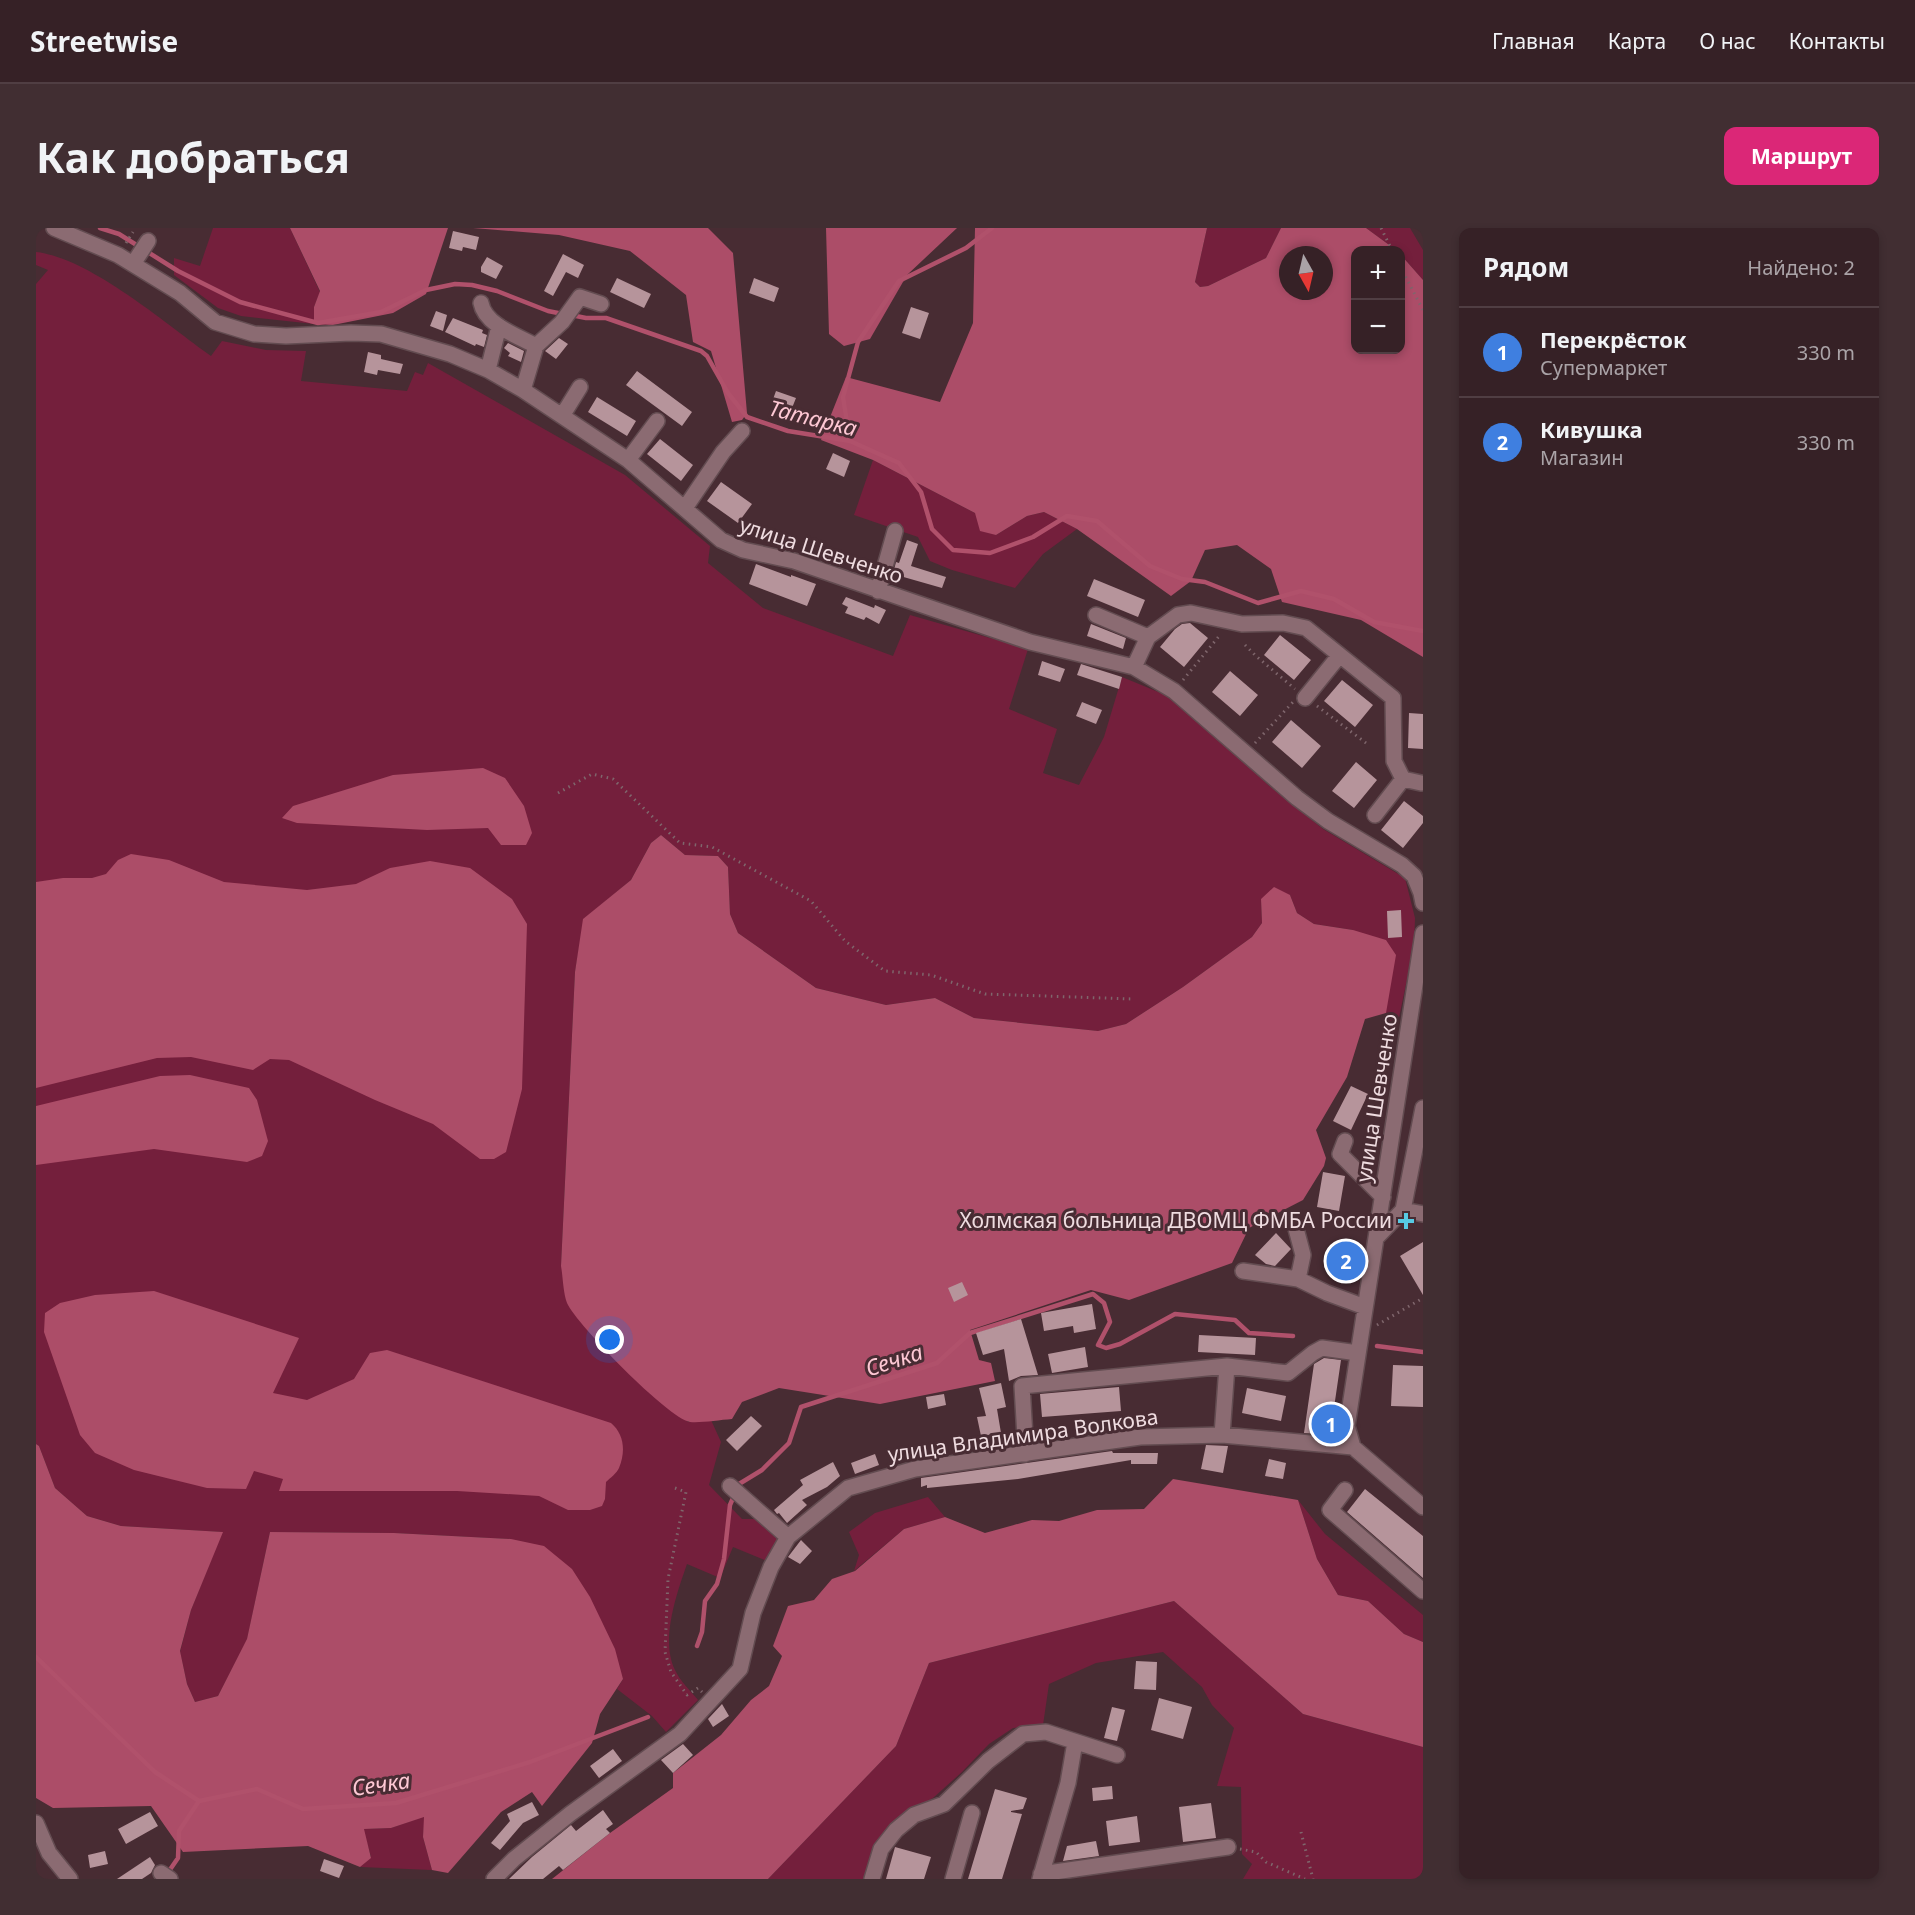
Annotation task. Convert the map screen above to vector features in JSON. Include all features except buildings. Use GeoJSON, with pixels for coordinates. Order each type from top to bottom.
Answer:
{"type":"FeatureCollection","features":[{"type":"Feature","properties":{"kind":"street","name":"улица Шевченко"},"geometry":{"type":"LineString","coordinates":[[54,228],[135,260],[215,322],[254,334],[286,336],[381,334],[450,354],[488,370],[523,390],[628,460],[721,540],[744,550],[794,561],[1030,642],[1134,668],[1174,691],[1297,798],[1328,821],[1402,865],[1414,876],[1422,893],[1423,903]]}},
{"type":"Feature","properties":{"kind":"street"},"geometry":{"type":"LineString","coordinates":[[135,260],[148,241]]}},
{"type":"Feature","properties":{"kind":"street"},"geometry":{"type":"LineString","coordinates":[[523,390],[536,346],[562,322],[580,297],[600,304]]}},
{"type":"Feature","properties":{"kind":"street"},"geometry":{"type":"LineString","coordinates":[[481,303],[482,311],[499,326],[536,346]]}},
{"type":"Feature","properties":{"kind":"street"},"geometry":{"type":"LineString","coordinates":[[488,370],[499,326]]}},
{"type":"Feature","properties":{"kind":"street"},"geometry":{"type":"LineString","coordinates":[[562,416],[580,387]]}},
{"type":"Feature","properties":{"kind":"street"},"geometry":{"type":"LineString","coordinates":[[628,460],[657,421]]}},
{"type":"Feature","properties":{"kind":"street"},"geometry":{"type":"LineString","coordinates":[[685,508],[723,452],[742,431]]}},
{"type":"Feature","properties":{"kind":"street"},"geometry":{"type":"LineString","coordinates":[[878,591],[895,531]]}},
{"type":"Feature","properties":{"kind":"street"},"geometry":{"type":"LineString","coordinates":[[1134,668],[1148,637],[1178,615],[1191,613],[1215,616],[1242,624],[1283,623],[1306,628],[1393,698],[1394,761],[1403,779]]}},
{"type":"Feature","properties":{"kind":"street"},"geometry":{"type":"LineString","coordinates":[[1096,615],[1148,637]]}},
{"type":"Feature","properties":{"kind":"street"},"geometry":{"type":"LineString","coordinates":[[1299,700],[1340,656]]}},
{"type":"Feature","properties":{"kind":"street"},"geometry":{"type":"LineString","coordinates":[[1403,779],[1421,783]]}},
{"type":"Feature","properties":{"kind":"street"},"geometry":{"type":"LineString","coordinates":[[1375,814],[1403,779]]}},
{"type":"Feature","properties":{"kind":"street","name":"улица Шевченко"},"geometry":{"type":"LineString","coordinates":[[1353,1447],[1347,1426],[1423,933]]}},
{"type":"Feature","properties":{"kind":"street"},"geometry":{"type":"LineString","coordinates":[[1376,1238],[1403,1210],[1423,1108]]}},
{"type":"Feature","properties":{"kind":"street"},"geometry":{"type":"LineString","coordinates":[[1345,1141],[1340,1154],[1383,1197]]}},
{"type":"Feature","properties":{"kind":"street"},"geometry":{"type":"LineString","coordinates":[[1403,1210],[1423,1214]]}},
{"type":"Feature","properties":{"kind":"street"},"geometry":{"type":"LineString","coordinates":[[1295,1225],[1303,1255],[1298,1279]]}},
{"type":"Feature","properties":{"kind":"street"},"geometry":{"type":"LineString","coordinates":[[1243,1271],[1298,1279],[1365,1308]]}},
{"type":"Feature","properties":{"kind":"street"},"geometry":{"type":"LineString","coordinates":[[1026,1454],[1022,1386],[1227,1366],[1288,1373],[1322,1348],[1359,1353]]}},
{"type":"Feature","properties":{"kind":"street"},"geometry":{"type":"LineString","coordinates":[[1222,1435],[1227,1366]]}},
{"type":"Feature","properties":{"kind":"street","name":"улица Владимира Волкова"},"geometry":{"type":"LineString","coordinates":[[494,1879],[514,1859],[570,1814],[680,1734],[740,1669],[753,1613],[771,1568],[788,1538],[848,1488],[915,1469],[1140,1437],[1222,1435],[1353,1447]]}},
{"type":"Feature","properties":{"kind":"street"},"geometry":{"type":"LineString","coordinates":[[1353,1447],[1423,1507]]}},
{"type":"Feature","properties":{"kind":"street"},"geometry":{"type":"LineString","coordinates":[[1345,1490],[1330,1510],[1423,1592]]}},
{"type":"Feature","properties":{"kind":"street"},"geometry":{"type":"LineString","coordinates":[[735,1491],[788,1538]]}},
{"type":"Feature","properties":{"kind":"street"},"geometry":{"type":"LineString","coordinates":[[872,1879],[881,1849],[896,1830],[914,1815],[944,1804],[988,1761],[1023,1734],[1046,1732],[1117,1755]]}},
{"type":"Feature","properties":{"kind":"street"},"geometry":{"type":"LineString","coordinates":[[1074,1742],[1068,1783],[1040,1877],[1228,1847]]}},
{"type":"Feature","properties":{"kind":"street"},"geometry":{"type":"LineString","coordinates":[[953,1879],[972,1813]]}},
{"type":"Feature","properties":{"kind":"street"},"geometry":{"type":"LineString","coordinates":[[36,1823],[49,1853],[70,1879]]}},
{"type":"Feature","properties":{"kind":"path"},"geometry":{"type":"LineString","coordinates":[[1381,228],[1390,246]]}},
{"type":"Feature","properties":{"kind":"path"},"geometry":{"type":"LineString","coordinates":[[124,246],[133,232]]}},
{"type":"Feature","properties":{"kind":"path"},"geometry":{"type":"LineString","coordinates":[[1405,275],[1423,310]]}},
{"type":"Feature","properties":{"kind":"path"},"geometry":{"type":"LineString","coordinates":[[1174,691],[1220,635]]}},
{"type":"Feature","properties":{"kind":"path"},"geometry":{"type":"LineString","coordinates":[[1252,746],[1299,700]]}},
{"type":"Feature","properties":{"kind":"path"},"geometry":{"type":"LineString","coordinates":[[558,793],[592,774],[613,779],[680,843],[712,847],[811,901],[845,941],[885,971],[931,975],[985,994],[1133,999]]}},
{"type":"Feature","properties":{"kind":"path"},"geometry":{"type":"LineString","coordinates":[[1373,1328],[1423,1298]]}},
{"type":"Feature","properties":{"kind":"path"},"geometry":{"type":"LineString","coordinates":[[675,1488],[686,1492],[668,1579],[665,1652],[671,1672],[687,1695],[698,1688],[711,1701]]}},
{"type":"Feature","properties":{"kind":"path"},"geometry":{"type":"LineString","coordinates":[[1301,1832],[1313,1879]]}},
{"type":"Feature","properties":{"kind":"path"},"geometry":{"type":"LineString","coordinates":[[1228,1847],[1256,1852],[1266,1862],[1305,1879]]}},
{"type":"Feature","properties":{"kind":"shaded area"},"geometry":{"type":"Polygon","coordinates":[[[213,228],[290,228],[320,292],[314,307],[314,324],[241,316],[218,308],[174,275],[174,258],[200,266],[213,228]]]}},
{"type":"Feature","properties":{"kind":"shaded area"},"geometry":{"type":"Polygon","coordinates":[[[290,228],[448,228],[426,294],[393,313],[333,325],[314,324],[314,307],[320,291],[290,228]]]}},
{"type":"Feature","properties":{"kind":"shaded area"},"geometry":{"type":"Polygon","coordinates":[[[473,228],[708,228],[733,253],[747,413],[742,420],[732,422],[711,351],[693,342],[686,295],[630,251],[559,235],[473,228]]]}},
{"type":"Feature","properties":{"kind":"shaded area"},"geometry":{"type":"Polygon","coordinates":[[[826,228],[957,228],[907,275],[870,339],[844,346],[829,334],[826,228]]]}},
{"type":"Feature","properties":{"kind":"shaded area"},"geometry":{"type":"Polygon","coordinates":[[[975,228],[1207,228],[1195,282],[1200,287],[1208,286],[1266,258],[1281,228],[1366,228],[1391,246],[1351,246],[1351,354],[1405,354],[1405,260],[1423,280],[1423,657],[1361,620],[1282,602],[1271,569],[1237,545],[1205,550],[1191,581],[1171,596],[1077,529],[1044,512],[1027,516],[996,535],[980,531],[975,513],[873,460],[821,440],[846,377],[940,402],[973,323],[975,228]]]}},
{"type":"Feature","properties":{"kind":"shaded area"},"geometry":{"type":"Polygon","coordinates":[[[1207,228],[1281,228],[1266,258],[1208,286],[1200,287],[1195,282],[1207,228]]]}},
{"type":"Feature","properties":{"kind":"shaded area"},"geometry":{"type":"Polygon","coordinates":[[[1366,228],[1410,228],[1423,250],[1423,280],[1405,260],[1405,246],[1391,246],[1366,228]]]}},
{"type":"Feature","properties":{"kind":"shaded area"},"geometry":{"type":"Polygon","coordinates":[[[36,252],[80,266],[103,279],[211,356],[222,341],[266,350],[306,351],[301,381],[407,391],[415,372],[423,375],[428,363],[625,475],[710,546],[708,563],[763,608],[893,656],[910,615],[1028,649],[1009,709],[1057,729],[1043,773],[1079,785],[1104,737],[1122,677],[1168,696],[1225,742],[1267,784],[1323,829],[1405,878],[1415,918],[1414,946],[1395,1037],[1384,1036],[1386,1013],[1353,930],[1314,924],[1297,913],[1290,895],[1261,899],[1262,923],[1252,937],[1183,987],[1126,1024],[1098,1031],[974,1018],[935,998],[886,1005],[816,988],[738,933],[730,914],[728,867],[718,856],[685,855],[661,835],[651,843],[631,880],[584,919],[575,972],[561,1266],[688,1422],[711,1420],[721,1442],[709,1485],[742,1519],[761,1519],[780,1540],[767,1561],[733,1547],[720,1578],[687,1564],[672,1617],[669,1645],[677,1674],[698,1700],[666,1732],[652,1716],[617,1689],[623,1679],[511,1539],[394,1533],[270,1532],[247,1640],[218,1696],[195,1702],[187,1684],[180,1652],[191,1610],[222,1532],[121,1526],[87,1516],[55,1488],[39,1446],[36,1444],[36,284],[48,270],[36,265],[36,252]]]}},
{"type":"Feature","properties":{"kind":"shaded area"},"geometry":{"type":"Polygon","coordinates":[[[873,460],[975,513],[996,535],[1027,516],[1044,512],[1077,529],[1043,554],[1015,588],[952,570],[930,561],[918,537],[854,515],[873,460]]]}},
{"type":"Feature","properties":{"kind":"shaded area"},"geometry":{"type":"Polygon","coordinates":[[[483,768],[505,778],[524,806],[532,833],[526,845],[501,845],[488,828],[427,830],[297,823],[282,818],[293,806],[393,775],[483,768]]]}},
{"type":"Feature","properties":{"kind":"shaded area"},"geometry":{"type":"Polygon","coordinates":[[[661,835],[685,855],[718,856],[728,867],[730,914],[738,933],[816,988],[886,1005],[935,998],[974,1018],[1098,1031],[1126,1024],[1183,987],[1252,937],[1262,923],[1261,899],[1274,887],[1290,895],[1297,913],[1314,924],[1353,930],[1386,940],[1396,955],[1386,1013],[1365,1019],[1347,1077],[1316,1130],[1326,1158],[1324,1166],[1303,1200],[1249,1228],[1232,1263],[1129,1300],[1091,1290],[970,1330],[979,1360],[991,1363],[995,1381],[880,1404],[779,1388],[742,1402],[732,1419],[690,1422],[663,1405],[587,1330],[567,1303],[561,1266],[575,972],[583,919],[631,880],[651,843],[661,835]]]}},
{"type":"Feature","properties":{"kind":"shaded area"},"geometry":{"type":"Polygon","coordinates":[[[131,854],[169,860],[224,882],[307,890],[356,884],[390,868],[430,861],[470,868],[512,899],[527,924],[522,1089],[506,1152],[494,1159],[480,1159],[433,1124],[289,1060],[270,1059],[253,1070],[191,1057],[157,1058],[36,1088],[36,882],[63,878],[92,878],[106,874],[118,860],[131,854]]]}},
{"type":"Feature","properties":{"kind":"shaded area"},"geometry":{"type":"Polygon","coordinates":[[[190,1075],[249,1088],[257,1100],[268,1141],[262,1156],[247,1162],[154,1149],[36,1165],[36,1106],[160,1076],[190,1075]]]}},
{"type":"Feature","properties":{"kind":"shaded area"},"geometry":{"type":"Polygon","coordinates":[[[154,1291],[299,1338],[273,1393],[307,1400],[354,1379],[370,1353],[387,1350],[611,1423],[619,1432],[622,1443],[623,1455],[619,1468],[606,1482],[605,1499],[602,1506],[590,1510],[568,1510],[539,1496],[457,1491],[279,1491],[283,1479],[254,1471],[246,1489],[207,1488],[134,1470],[95,1453],[80,1435],[44,1332],[45,1313],[60,1303],[95,1295],[154,1291]]]}},
{"type":"Feature","properties":{"kind":"shaded area"},"geometry":{"type":"Polygon","coordinates":[[[36,1444],[39,1446],[55,1488],[87,1516],[121,1526],[223,1532],[191,1610],[180,1651],[187,1684],[195,1702],[218,1696],[247,1639],[270,1532],[394,1533],[511,1539],[544,1546],[572,1569],[590,1597],[615,1649],[623,1679],[600,1714],[592,1743],[542,1806],[532,1792],[501,1812],[448,1873],[432,1870],[423,1837],[424,1817],[391,1828],[364,1829],[371,1858],[360,1867],[308,1846],[183,1852],[151,1806],[53,1808],[36,1798],[36,1444]]]}},
{"type":"Feature","properties":{"kind":"shaded area"},"geometry":{"type":"Polygon","coordinates":[[[1173,1479],[1298,1500],[1317,1559],[1338,1595],[1368,1601],[1404,1634],[1423,1642],[1423,1747],[1303,1714],[1174,1601],[929,1663],[896,1746],[768,1879],[552,1879],[610,1833],[673,1788],[673,1773],[721,1735],[751,1700],[769,1686],[782,1656],[773,1646],[788,1606],[814,1600],[832,1579],[855,1571],[904,1529],[945,1517],[985,1533],[1032,1520],[1059,1521],[1097,1510],[1144,1509],[1173,1479]]]}},
{"type":"Feature","properties":{"kind":"shaded area"},"geometry":{"type":"Polygon","coordinates":[[[928,1497],[945,1517],[904,1529],[854,1571],[859,1555],[849,1532],[875,1513],[928,1497]]]}},
{"type":"Feature","properties":{"kind":"shaded area"},"geometry":{"type":"Polygon","coordinates":[[[1298,1500],[1325,1534],[1423,1615],[1423,1642],[1404,1634],[1368,1601],[1338,1595],[1317,1559],[1298,1500]]]}},
{"type":"Feature","properties":{"kind":"shaded area"},"geometry":{"type":"Polygon","coordinates":[[[1174,1601],[1303,1714],[1423,1747],[1423,1879],[1243,1879],[1252,1864],[1242,1854],[1241,1787],[1217,1786],[1234,1728],[1212,1705],[1202,1687],[1163,1652],[1096,1663],[1049,1684],[1043,1725],[1013,1728],[989,1744],[933,1798],[899,1818],[865,1879],[768,1879],[896,1746],[929,1663],[1174,1601]]]}},
{"type":"Feature","properties":{"kind":"shaded area"},"geometry":{"type":"Polygon","coordinates":[[[425,1816],[423,1837],[432,1870],[360,1867],[371,1857],[363,1829],[391,1828],[425,1816]]]}},
{"type":"Feature","properties":{"kind":"waterway","name":"Татарка"},"geometry":{"type":"LineString","coordinates":[[100,228],[119,234],[178,271],[240,302],[318,323],[381,312],[426,290],[455,284],[472,285],[497,291],[548,311],[563,314]]}},
{"type":"Feature","properties":{"kind":"waterway"},"geometry":{"type":"LineString","coordinates":[[850,441],[843,397],[858,342],[899,281],[966,248],[992,228]]}},
{"type":"Feature","properties":{"kind":"waterway","name":"Татарка"},"geometry":{"type":"LineString","coordinates":[[571,315],[606,318],[701,351],[707,356],[728,393],[747,417],[788,431],[850,441],[899,463],[921,492],[932,529],[953,550],[990,553],[1033,537],[1067,516],[1097,521],[1150,566],[1182,579],[1205,582],[1258,603],[1301,591],[1334,599],[1374,622],[1423,631]]}},
{"type":"Feature","properties":{"kind":"waterway","name":"Сечка"},"geometry":{"type":"LineString","coordinates":[[697,1646],[702,1632],[705,1601],[717,1584],[724,1559],[730,1505],[739,1484],[762,1470],[789,1443],[801,1407],[937,1363],[970,1333],[1093,1294],[1104,1303],[1110,1322],[1098,1345],[1106,1348],[1120,1344],[1175,1314],[1235,1320],[1249,1333],[1293,1336]]}},
{"type":"Feature","properties":{"kind":"waterway","name":"Сечка"},"geometry":{"type":"LineString","coordinates":[[1377,1346],[1423,1352]]}},
{"type":"Feature","properties":{"kind":"waterway"},"geometry":{"type":"LineString","coordinates":[[36,1657],[155,1772],[199,1801]]}},
{"type":"Feature","properties":{"kind":"waterway","name":"Сечка"},"geometry":{"type":"LineString","coordinates":[[167,1874],[178,1858],[179,1831],[199,1801],[257,1789],[303,1809],[396,1803],[530,1762],[648,1717]]}},
{"type":"Feature","properties":{"kind":"place","name":"Холмская больница ДВОМЦ ФМБА России"},"geometry":{"type":"Point","coordinates":[1406,1221]}},
{"type":"Feature","properties":{"kind":"place","name":"Кивушка"},"geometry":{"type":"Point","coordinates":[1346,1261]}},
{"type":"Feature","properties":{"kind":"place","name":"Перекрёсток"},"geometry":{"type":"Point","coordinates":[1331,1424]}}]}
